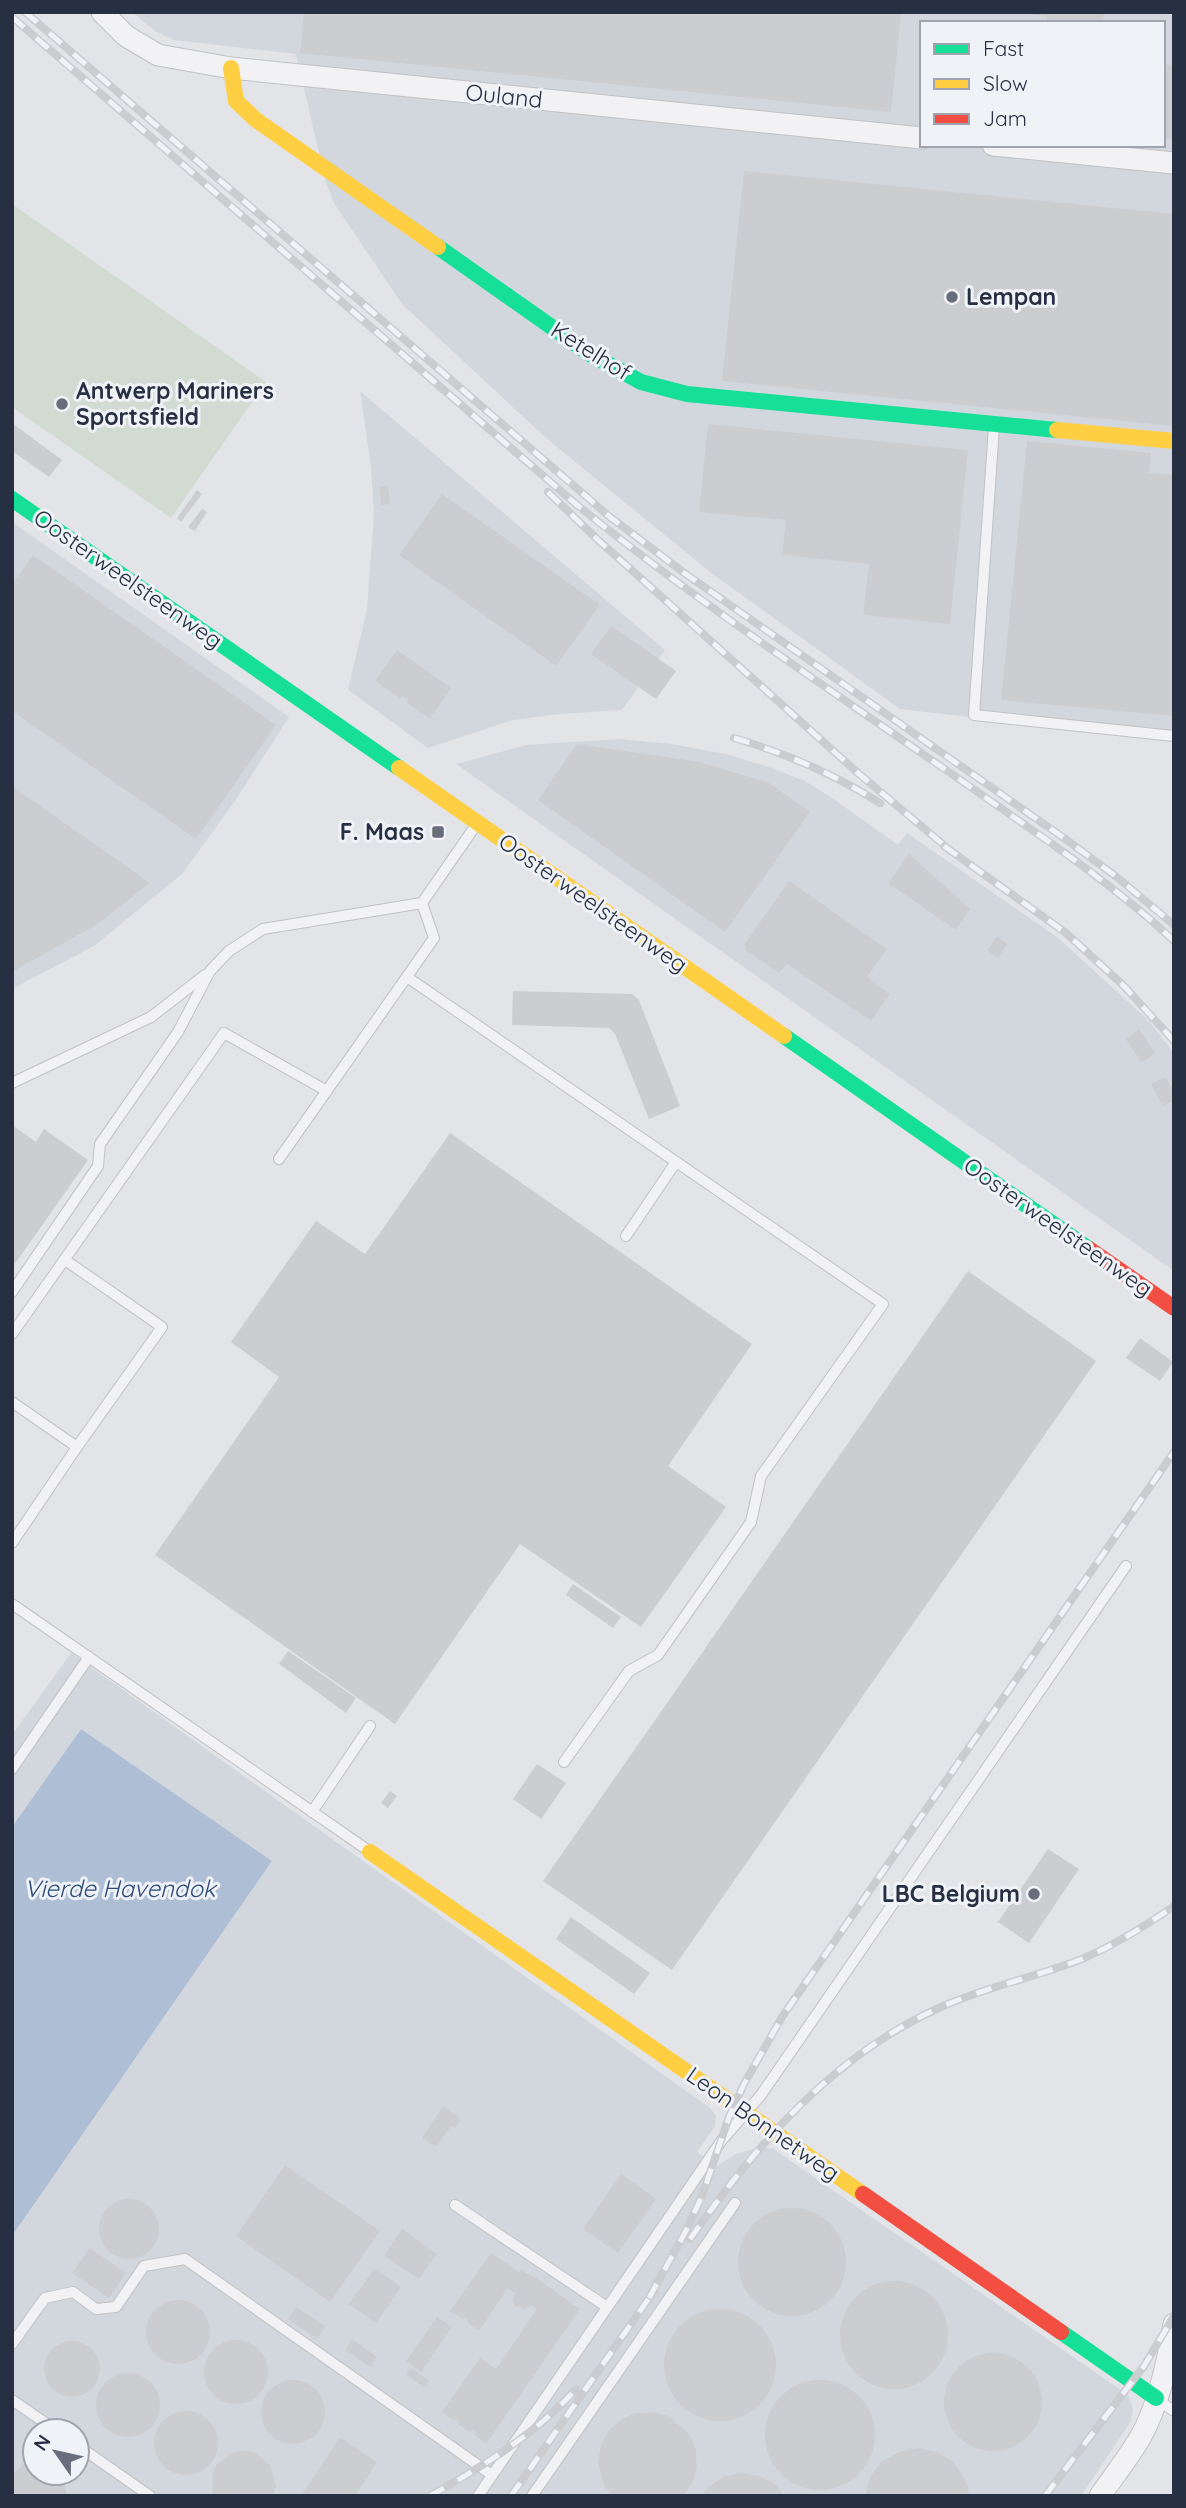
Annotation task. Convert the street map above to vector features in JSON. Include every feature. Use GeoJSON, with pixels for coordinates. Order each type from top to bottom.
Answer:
{"type":"FeatureCollection","features":[{"type":"Feature","properties":{"kind":"street","name":"Ouland"},"geometry":{"type":"LineString","coordinates":[[102,12],[126,36],[158,55],[231,68],[920,138]]}},
{"type":"Feature","properties":{"kind":"street","name":"Ketelhof"},"geometry":{"type":"LineString","coordinates":[[231,68],[236,102],[256,120],[590,354],[641,382],[687,394],[1174,441]]}},
{"type":"Feature","properties":{"kind":"street"},"geometry":{"type":"LineString","coordinates":[[1013,147],[1174,163]]}},
{"type":"Feature","properties":{"kind":"street","name":"Oosterweelsteenweg"},"geometry":{"type":"LineString","coordinates":[[16,509],[478,823],[1174,1308]]}},
{"type":"Feature","properties":{"kind":"street","name":"Leon Bonnetweg"},"geometry":{"type":"LineString","coordinates":[[370,1852],[1156,2398]]}},
{"type":"Feature","properties":{"kind":"street"},"geometry":{"type":"LineString","coordinates":[[1100,2496],[1140,2437],[1156,2398],[1174,2324]]}},
{"type":"Feature","properties":{"kind":"lane"},"geometry":{"type":"LineString","coordinates":[[995,424],[974,715],[1174,736]]}},
{"type":"Feature","properties":{"kind":"lane"},"geometry":{"type":"LineString","coordinates":[[12,1083],[151,1017],[210,971],[229,950],[263,929],[422,903],[478,823]]}},
{"type":"Feature","properties":{"kind":"lane"},"geometry":{"type":"LineString","coordinates":[[279,1159],[434,938],[422,903]]}},
{"type":"Feature","properties":{"kind":"lane"},"geometry":{"type":"LineString","coordinates":[[12,1292],[98,1166],[100,1144],[178,1032],[210,971]]}},
{"type":"Feature","properties":{"kind":"lane"},"geometry":{"type":"LineString","coordinates":[[407,977],[883,1304],[761,1476],[751,1522],[658,1655],[629,1671],[565,1762]]}},
{"type":"Feature","properties":{"kind":"lane"},"geometry":{"type":"LineString","coordinates":[[12,1334],[224,1034],[327,1091]]}},
{"type":"Feature","properties":{"kind":"lane"},"geometry":{"type":"LineString","coordinates":[[626,1236],[676,1162]]}},
{"type":"Feature","properties":{"kind":"lane"},"geometry":{"type":"LineString","coordinates":[[12,1543],[162,1327],[65,1260]]}},
{"type":"Feature","properties":{"kind":"lane"},"geometry":{"type":"LineString","coordinates":[[12,1402],[77,1447]]}},
{"type":"Feature","properties":{"kind":"lane"},"geometry":{"type":"LineString","coordinates":[[478,2496],[722,2140],[761,2095],[1126,1566]]}},
{"type":"Feature","properties":{"kind":"lane"},"geometry":{"type":"LineString","coordinates":[[12,1604],[370,1852]]}},
{"type":"Feature","properties":{"kind":"lane"},"geometry":{"type":"LineString","coordinates":[[12,1769],[89,1657]]}},
{"type":"Feature","properties":{"kind":"lane"},"geometry":{"type":"LineString","coordinates":[[312,1812],[370,1726]]}},
{"type":"Feature","properties":{"kind":"lane"},"geometry":{"type":"LineString","coordinates":[[532,2496],[735,2203]]}},
{"type":"Feature","properties":{"kind":"lane"},"geometry":{"type":"LineString","coordinates":[[455,2205],[607,2307]]}},
{"type":"Feature","properties":{"kind":"lane"},"geometry":{"type":"LineString","coordinates":[[12,2344],[45,2298],[73,2292],[96,2309],[116,2307],[144,2266],[185,2259],[492,2475]]}},
{"type":"Feature","properties":{"kind":"lane"},"geometry":{"type":"LineString","coordinates":[[1156,2398],[1174,2412]]}},
{"type":"Feature","properties":{"kind":"lane"},"geometry":{"type":"LineString","coordinates":[[12,2400],[37,2417]]}},
{"type":"Feature","properties":{"kind":"lane"},"geometry":{"type":"LineString","coordinates":[[91,2455],[150,2496]]}},
{"type":"Feature","properties":{"kind":"shaded area"},"geometry":{"type":"Polygon","coordinates":[[[132,12],[1174,12],[1174,741],[900,709],[710,572],[546,438],[402,304],[334,203],[326,183],[296,54],[174,40],[155,31],[132,12]]]}},
{"type":"Feature","properties":{"kind":"shaded area"},"geometry":{"type":"Polygon","coordinates":[[[12,204],[266,382],[171,518],[12,407],[12,204]]]}},
{"type":"Feature","properties":{"kind":"shaded area"},"geometry":{"type":"Polygon","coordinates":[[[360,391],[665,650],[622,710],[513,720],[428,748],[348,690],[367,609],[374,515],[371,467],[360,391]]]}},
{"type":"Feature","properties":{"kind":"shaded area"},"geometry":{"type":"Polygon","coordinates":[[[12,522],[289,717],[235,801],[182,874],[94,946],[12,989],[12,522]]]}},
{"type":"Feature","properties":{"kind":"shaded area"},"geometry":{"type":"Polygon","coordinates":[[[620,739],[671,744],[726,754],[769,767],[805,781],[898,845],[907,833],[1057,937],[1148,1020],[1174,1053],[1174,1271],[456,764],[526,745],[620,739]]]}},
{"type":"Feature","properties":{"kind":"shaded area"},"geometry":{"type":"Polygon","coordinates":[[[71,1653],[710,2108],[716,2116],[715,2126],[697,2152],[717,2166],[736,2154],[753,2149],[772,2148],[1128,2395],[1133,2409],[1131,2421],[1081,2496],[12,2496],[12,2236],[272,1861],[81,1729],[12,1827],[12,1735],[71,1653]]]}},
{"type":"Feature","properties":{"kind":"water","name":"Vierde Havendok"},"geometry":{"type":"Polygon","coordinates":[[[81,1729],[272,1861],[12,2236],[12,1827],[81,1729]]]}},
{"type":"Feature","properties":{"kind":"building"},"geometry":{"type":"Polygon","coordinates":[[[304,12],[901,12],[891,112],[300,53],[304,12]]]}},
{"type":"Feature","properties":{"kind":"building"},"geometry":{"type":"Polygon","coordinates":[[[1104,12],[1103,21],[1046,21],[1046,16],[1028,14],[1104,12]]]}},
{"type":"Feature","properties":{"kind":"building"},"geometry":{"type":"Polygon","coordinates":[[[1165,64],[1174,65],[1174,139],[1165,138],[1165,64]]]}},
{"type":"Feature","properties":{"kind":"building","name":"Lempan"},"geometry":{"type":"Polygon","coordinates":[[[744,171],[1174,214],[1174,426],[722,381],[744,171]]]}},
{"type":"Feature","properties":{"kind":"building"},"geometry":{"type":"Polygon","coordinates":[[[12,423],[62,460],[49,477],[12,451],[12,423]]]}},
{"type":"Feature","properties":{"kind":"building"},"geometry":{"type":"Polygon","coordinates":[[[708,424],[968,450],[950,624],[863,615],[869,564],[782,555],[786,520],[699,512],[708,424]]]}},
{"type":"Feature","properties":{"kind":"building"},"geometry":{"type":"Polygon","coordinates":[[[1027,441],[1151,453],[1149,473],[1174,475],[1174,716],[1001,700],[1027,441]]]}},
{"type":"Feature","properties":{"kind":"building"},"geometry":{"type":"Polygon","coordinates":[[[388,486],[390,504],[381,505],[380,487],[388,486]]]}},
{"type":"Feature","properties":{"kind":"building"},"geometry":{"type":"Polygon","coordinates":[[[197,490],[202,494],[181,522],[177,518],[197,490]]]}},
{"type":"Feature","properties":{"kind":"building"},"geometry":{"type":"Polygon","coordinates":[[[442,494],[600,605],[556,666],[399,555],[442,494]]]}},
{"type":"Feature","properties":{"kind":"building"},"geometry":{"type":"Polygon","coordinates":[[[202,509],[207,512],[195,531],[188,527],[202,509]]]}},
{"type":"Feature","properties":{"kind":"building"},"geometry":{"type":"Polygon","coordinates":[[[33,555],[276,725],[196,839],[12,711],[12,585],[33,555]]]}},
{"type":"Feature","properties":{"kind":"building"},"geometry":{"type":"Polygon","coordinates":[[[611,626],[676,671],[656,699],[591,654],[611,626]]]}},
{"type":"Feature","properties":{"kind":"building"},"geometry":{"type":"Polygon","coordinates":[[[397,650],[451,688],[430,719],[407,703],[409,700],[403,696],[401,699],[375,681],[397,650]]]}},
{"type":"Feature","properties":{"kind":"building"},"geometry":{"type":"Polygon","coordinates":[[[577,744],[700,762],[769,783],[810,812],[725,932],[538,800],[577,744]]]}},
{"type":"Feature","properties":{"kind":"building"},"geometry":{"type":"Polygon","coordinates":[[[12,786],[150,883],[96,925],[12,972],[12,786]]]}},
{"type":"Feature","properties":{"kind":"building"},"geometry":{"type":"Polygon","coordinates":[[[909,854],[970,909],[956,930],[888,883],[909,854]]]}},
{"type":"Feature","properties":{"kind":"building"},"geometry":{"type":"Polygon","coordinates":[[[789,881],[887,949],[867,977],[890,994],[871,1021],[787,964],[779,973],[745,950],[744,945],[789,881]]]}},
{"type":"Feature","properties":{"kind":"building"},"geometry":{"type":"Polygon","coordinates":[[[997,936],[1007,944],[998,958],[987,950],[997,936]]]}},
{"type":"Feature","properties":{"kind":"building"},"geometry":{"type":"Polygon","coordinates":[[[513,991],[632,994],[639,1000],[680,1106],[649,1119],[615,1034],[609,1028],[512,1025],[513,991]]]}},
{"type":"Feature","properties":{"kind":"building"},"geometry":{"type":"Polygon","coordinates":[[[1139,1029],[1155,1053],[1142,1063],[1126,1039],[1139,1029]]]}},
{"type":"Feature","properties":{"kind":"building"},"geometry":{"type":"Polygon","coordinates":[[[1165,1077],[1174,1091],[1174,1101],[1163,1106],[1151,1084],[1165,1077]]]}},
{"type":"Feature","properties":{"kind":"building"},"geometry":{"type":"Polygon","coordinates":[[[12,1125],[36,1142],[44,1129],[88,1160],[12,1268],[12,1125]]]}},
{"type":"Feature","properties":{"kind":"building"},"geometry":{"type":"Polygon","coordinates":[[[450,1133],[752,1344],[668,1466],[726,1507],[641,1627],[520,1544],[395,1724],[155,1555],[279,1377],[231,1342],[316,1221],[365,1254],[450,1133]]]}},
{"type":"Feature","properties":{"kind":"building"},"geometry":{"type":"Polygon","coordinates":[[[968,1271],[1096,1361],[672,1970],[543,1881],[968,1271]]]}},
{"type":"Feature","properties":{"kind":"building"},"geometry":{"type":"Polygon","coordinates":[[[1140,1338],[1173,1362],[1160,1381],[1126,1358],[1140,1338]]]}},
{"type":"Feature","properties":{"kind":"building"},"geometry":{"type":"Polygon","coordinates":[[[573,1584],[621,1617],[613,1628],[566,1595],[573,1584]]]}},
{"type":"Feature","properties":{"kind":"building"},"geometry":{"type":"Polygon","coordinates":[[[288,1651],[356,1698],[346,1713],[279,1664],[288,1651]]]}},
{"type":"Feature","properties":{"kind":"building"},"geometry":{"type":"Polygon","coordinates":[[[537,1764],[566,1783],[541,1819],[513,1799],[537,1764]]]}},
{"type":"Feature","properties":{"kind":"building"},"geometry":{"type":"Polygon","coordinates":[[[390,1791],[397,1796],[388,1808],[381,1803],[390,1791]]]}},
{"type":"Feature","properties":{"kind":"building"},"geometry":{"type":"Polygon","coordinates":[[[1048,1849],[1079,1869],[1029,1943],[998,1922],[1048,1849]]]}},
{"type":"Feature","properties":{"kind":"building"},"geometry":{"type":"Polygon","coordinates":[[[571,1917],[650,1973],[634,1994],[556,1939],[571,1917]]]}},
{"type":"Feature","properties":{"kind":"building"},"geometry":{"type":"Polygon","coordinates":[[[443,2106],[461,2119],[455,2128],[451,2126],[436,2147],[422,2138],[443,2106]]]}},
{"type":"Feature","properties":{"kind":"building"},"geometry":{"type":"Polygon","coordinates":[[[285,2165],[380,2231],[330,2302],[236,2236],[285,2165]]]}},
{"type":"Feature","properties":{"kind":"building"},"geometry":{"type":"Polygon","coordinates":[[[621,2174],[656,2199],[618,2253],[583,2229],[621,2174]]]}},
{"type":"Feature","properties":{"kind":"building"},"geometry":{"type":"Polygon","coordinates":[[[123,2199],[135,2199],[151,2207],[157,2217],[157,2241],[151,2251],[135,2259],[123,2259],[107,2251],[99,2235],[99,2223],[107,2207],[123,2199]]]}},
{"type":"Feature","properties":{"kind":"building"},"geometry":{"type":"Polygon","coordinates":[[[792,2208],[813,2212],[830,2224],[842,2241],[846,2262],[842,2283],[830,2300],[813,2312],[792,2316],[771,2312],[754,2300],[742,2283],[738,2262],[742,2241],[754,2224],[771,2212],[792,2208]]]}},
{"type":"Feature","properties":{"kind":"building"},"geometry":{"type":"Polygon","coordinates":[[[402,2229],[437,2254],[419,2279],[384,2256],[402,2229]]]}},
{"type":"Feature","properties":{"kind":"building"},"geometry":{"type":"Polygon","coordinates":[[[90,2248],[126,2273],[109,2298],[72,2273],[90,2248]]]}},
{"type":"Feature","properties":{"kind":"building"},"geometry":{"type":"Polygon","coordinates":[[[491,2253],[519,2272],[521,2270],[536,2278],[580,2309],[486,2444],[474,2435],[476,2433],[472,2430],[470,2432],[458,2424],[456,2419],[454,2421],[442,2412],[480,2358],[496,2369],[537,2309],[531,2305],[525,2309],[515,2306],[513,2299],[516,2294],[508,2288],[479,2331],[467,2322],[468,2319],[450,2311],[491,2253]]]}},
{"type":"Feature","properties":{"kind":"building"},"geometry":{"type":"Polygon","coordinates":[[[375,2268],[401,2287],[376,2323],[349,2304],[375,2268]]]}},
{"type":"Feature","properties":{"kind":"building"},"geometry":{"type":"Polygon","coordinates":[[[894,2281],[915,2285],[932,2297],[944,2314],[948,2335],[944,2356],[932,2373],[915,2385],[894,2389],[873,2385],[856,2373],[844,2356],[840,2335],[844,2314],[856,2297],[873,2285],[894,2281]]]}},
{"type":"Feature","properties":{"kind":"building"},"geometry":{"type":"Polygon","coordinates":[[[178,2300],[190,2302],[201,2309],[208,2320],[208,2344],[201,2355],[190,2362],[178,2364],[166,2362],[155,2355],[148,2344],[146,2332],[148,2320],[155,2309],[166,2302],[178,2300]]]}},
{"type":"Feature","properties":{"kind":"building"},"geometry":{"type":"Polygon","coordinates":[[[296,2307],[325,2326],[317,2339],[288,2319],[296,2307]]]}},
{"type":"Feature","properties":{"kind":"building"},"geometry":{"type":"Polygon","coordinates":[[[720,2309],[741,2313],[760,2325],[772,2344],[776,2365],[772,2386],[760,2405],[741,2417],[720,2421],[699,2417],[680,2405],[668,2386],[664,2365],[668,2344],[680,2325],[699,2313],[720,2309]]]}},
{"type":"Feature","properties":{"kind":"building"},"geometry":{"type":"Polygon","coordinates":[[[437,2317],[452,2327],[421,2372],[406,2361],[437,2317]]]}},
{"type":"Feature","properties":{"kind":"building"},"geometry":{"type":"Polygon","coordinates":[[[352,2339],[377,2357],[370,2367],[345,2350],[352,2339]]]}},
{"type":"Feature","properties":{"kind":"building"},"geometry":{"type":"Polygon","coordinates":[[[236,2340],[248,2342],[259,2349],[266,2360],[266,2384],[259,2395],[248,2402],[236,2404],[224,2402],[213,2395],[206,2384],[204,2372],[206,2360],[213,2349],[224,2342],[236,2340]]]}},
{"type":"Feature","properties":{"kind":"building"},"geometry":{"type":"Polygon","coordinates":[[[72,2341],[83,2343],[92,2349],[98,2358],[98,2380],[92,2389],[83,2395],[72,2397],[61,2395],[52,2389],[46,2380],[44,2369],[46,2358],[52,2349],[61,2343],[72,2341]]]}},
{"type":"Feature","properties":{"kind":"building"},"geometry":{"type":"Polygon","coordinates":[[[993,2353],[1012,2357],[1027,2368],[1038,2383],[1042,2402],[1038,2421],[1027,2436],[1012,2447],[993,2451],[974,2447],[959,2436],[948,2421],[944,2402],[948,2383],[959,2368],[974,2357],[993,2353]]]}},
{"type":"Feature","properties":{"kind":"building"},"geometry":{"type":"Polygon","coordinates":[[[411,2368],[430,2381],[425,2388],[406,2375],[411,2368]]]}},
{"type":"Feature","properties":{"kind":"building"},"geometry":{"type":"Polygon","coordinates":[[[128,2373],[140,2375],[151,2382],[158,2393],[158,2417],[151,2428],[140,2435],[128,2437],[116,2435],[105,2428],[98,2417],[96,2405],[98,2393],[105,2382],[116,2375],[128,2373]]]}},
{"type":"Feature","properties":{"kind":"building"},"geometry":{"type":"Polygon","coordinates":[[[293,2380],[305,2382],[316,2389],[323,2400],[323,2424],[316,2435],[305,2442],[293,2444],[281,2442],[270,2435],[263,2424],[261,2412],[263,2400],[270,2389],[281,2382],[293,2380]]]}},
{"type":"Feature","properties":{"kind":"building"},"geometry":{"type":"Polygon","coordinates":[[[820,2380],[841,2385],[859,2396],[870,2414],[875,2435],[870,2456],[859,2474],[841,2485],[820,2490],[799,2485],[781,2474],[770,2456],[765,2435],[770,2414],[781,2396],[799,2385],[820,2380]]]}},
{"type":"Feature","properties":{"kind":"building"},"geometry":{"type":"Polygon","coordinates":[[[186,2411],[198,2413],[209,2420],[216,2431],[216,2455],[209,2466],[198,2473],[186,2475],[174,2473],[163,2466],[156,2455],[154,2443],[156,2431],[163,2420],[174,2413],[186,2411]]]}},
{"type":"Feature","properties":{"kind":"building"},"geometry":{"type":"Polygon","coordinates":[[[652,2412],[669,2416],[689,2434],[696,2450],[697,2467],[692,2484],[683,2496],[612,2496],[604,2485],[598,2462],[601,2445],[609,2430],[622,2419],[635,2413],[652,2412]]]}},
{"type":"Feature","properties":{"kind":"building"},"geometry":{"type":"Polygon","coordinates":[[[340,2437],[377,2462],[355,2496],[301,2496],[340,2437]]]}},
{"type":"Feature","properties":{"kind":"building"},"geometry":{"type":"Polygon","coordinates":[[[919,2448],[937,2452],[952,2461],[968,2487],[969,2496],[865,2496],[870,2477],[881,2462],[901,2451],[919,2448]]]}},
{"type":"Feature","properties":{"kind":"building"},"geometry":{"type":"Polygon","coordinates":[[[233,2452],[254,2452],[270,2465],[276,2486],[273,2496],[213,2496],[212,2475],[216,2465],[233,2452]]]}},
{"type":"Feature","properties":{"kind":"building"},"geometry":{"type":"Polygon","coordinates":[[[21,2467],[21,2487],[65,2487],[66,2496],[12,2496],[12,2475],[21,2467]]]}},
{"type":"Feature","properties":{"kind":"building"},"geometry":{"type":"Polygon","coordinates":[[[741,2473],[759,2476],[775,2484],[785,2496],[701,2496],[708,2487],[723,2477],[741,2473]]]}},
{"type":"Feature","properties":{"kind":"railway"},"geometry":{"type":"LineString","coordinates":[[25,12],[610,517],[687,575],[1064,838],[1118,878],[1174,925]]}},
{"type":"Feature","properties":{"kind":"railway"},"geometry":{"type":"LineString","coordinates":[[12,17],[577,505],[719,612],[1071,857],[1124,897],[1174,941]]}},
{"type":"Feature","properties":{"kind":"railway"},"geometry":{"type":"LineString","coordinates":[[548,492],[858,773],[951,851]]}},
{"type":"Feature","properties":{"kind":"railway"},"geometry":{"type":"LineString","coordinates":[[734,738],[809,765],[880,803]]}},
{"type":"Feature","properties":{"kind":"railway"},"geometry":{"type":"LineString","coordinates":[[944,846],[1066,933],[1124,986],[1174,1041]]}},
{"type":"Feature","properties":{"kind":"railway"},"geometry":{"type":"LineString","coordinates":[[649,2298],[702,2196],[729,2117],[744,2084],[782,2017],[1174,1452]]}},
{"type":"Feature","properties":{"kind":"railway"},"geometry":{"type":"LineString","coordinates":[[690,2239],[770,2137],[800,2106],[866,2050],[941,2007],[1094,1954],[1130,1935],[1174,1906]]}},
{"type":"Feature","properties":{"kind":"railway"},"geometry":{"type":"LineString","coordinates":[[511,2496],[654,2291]]}},
{"type":"Feature","properties":{"kind":"railway"},"geometry":{"type":"LineString","coordinates":[[1045,2496],[1144,2366],[1174,2316]]}},
{"type":"Feature","properties":{"kind":"railway"},"geometry":{"type":"LineString","coordinates":[[430,2496],[489,2461],[526,2435],[576,2389]]}},
{"type":"Feature","properties":{"kind":"traffic: fast"},"geometry":{"type":"LineString","coordinates":[[438,247],[590,354],[641,382],[687,394],[1057,430]]}},
{"type":"Feature","properties":{"kind":"traffic: fast"},"geometry":{"type":"LineString","coordinates":[[12,499],[399,768]]}},
{"type":"Feature","properties":{"kind":"traffic: fast"},"geometry":{"type":"LineString","coordinates":[[784,1036],[1089,1249]]}},
{"type":"Feature","properties":{"kind":"traffic: fast"},"geometry":{"type":"LineString","coordinates":[[1061,2332],[1156,2398]]}},
{"type":"Feature","properties":{"kind":"traffic: slow"},"geometry":{"type":"LineString","coordinates":[[231,68],[236,101],[256,120],[438,247]]}},
{"type":"Feature","properties":{"kind":"traffic: slow"},"geometry":{"type":"LineString","coordinates":[[1057,430],[1174,441]]}},
{"type":"Feature","properties":{"kind":"traffic: slow"},"geometry":{"type":"LineString","coordinates":[[399,768],[784,1036]]}},
{"type":"Feature","properties":{"kind":"traffic: slow"},"geometry":{"type":"LineString","coordinates":[[370,1852],[863,2194]]}},
{"type":"Feature","properties":{"kind":"traffic: jam"},"geometry":{"type":"LineString","coordinates":[[1089,1249],[1174,1308]]}},
{"type":"Feature","properties":{"kind":"traffic: jam"},"geometry":{"type":"LineString","coordinates":[[863,2194],[1061,2332]]}},
{"type":"Feature","properties":{"kind":"place","name":"Lempan"},"geometry":{"type":"Point","coordinates":[952,297]}},
{"type":"Feature","properties":{"kind":"place","name":"Antwerp Mariners Sportsfield"},"geometry":{"type":"Point","coordinates":[62,404]}},
{"type":"Feature","properties":{"kind":"place","name":"F. Maas"},"geometry":{"type":"Point","coordinates":[438,832]}},
{"type":"Feature","properties":{"kind":"place","name":"LBC Belgium"},"geometry":{"type":"Point","coordinates":[1034,1894]}}]}
